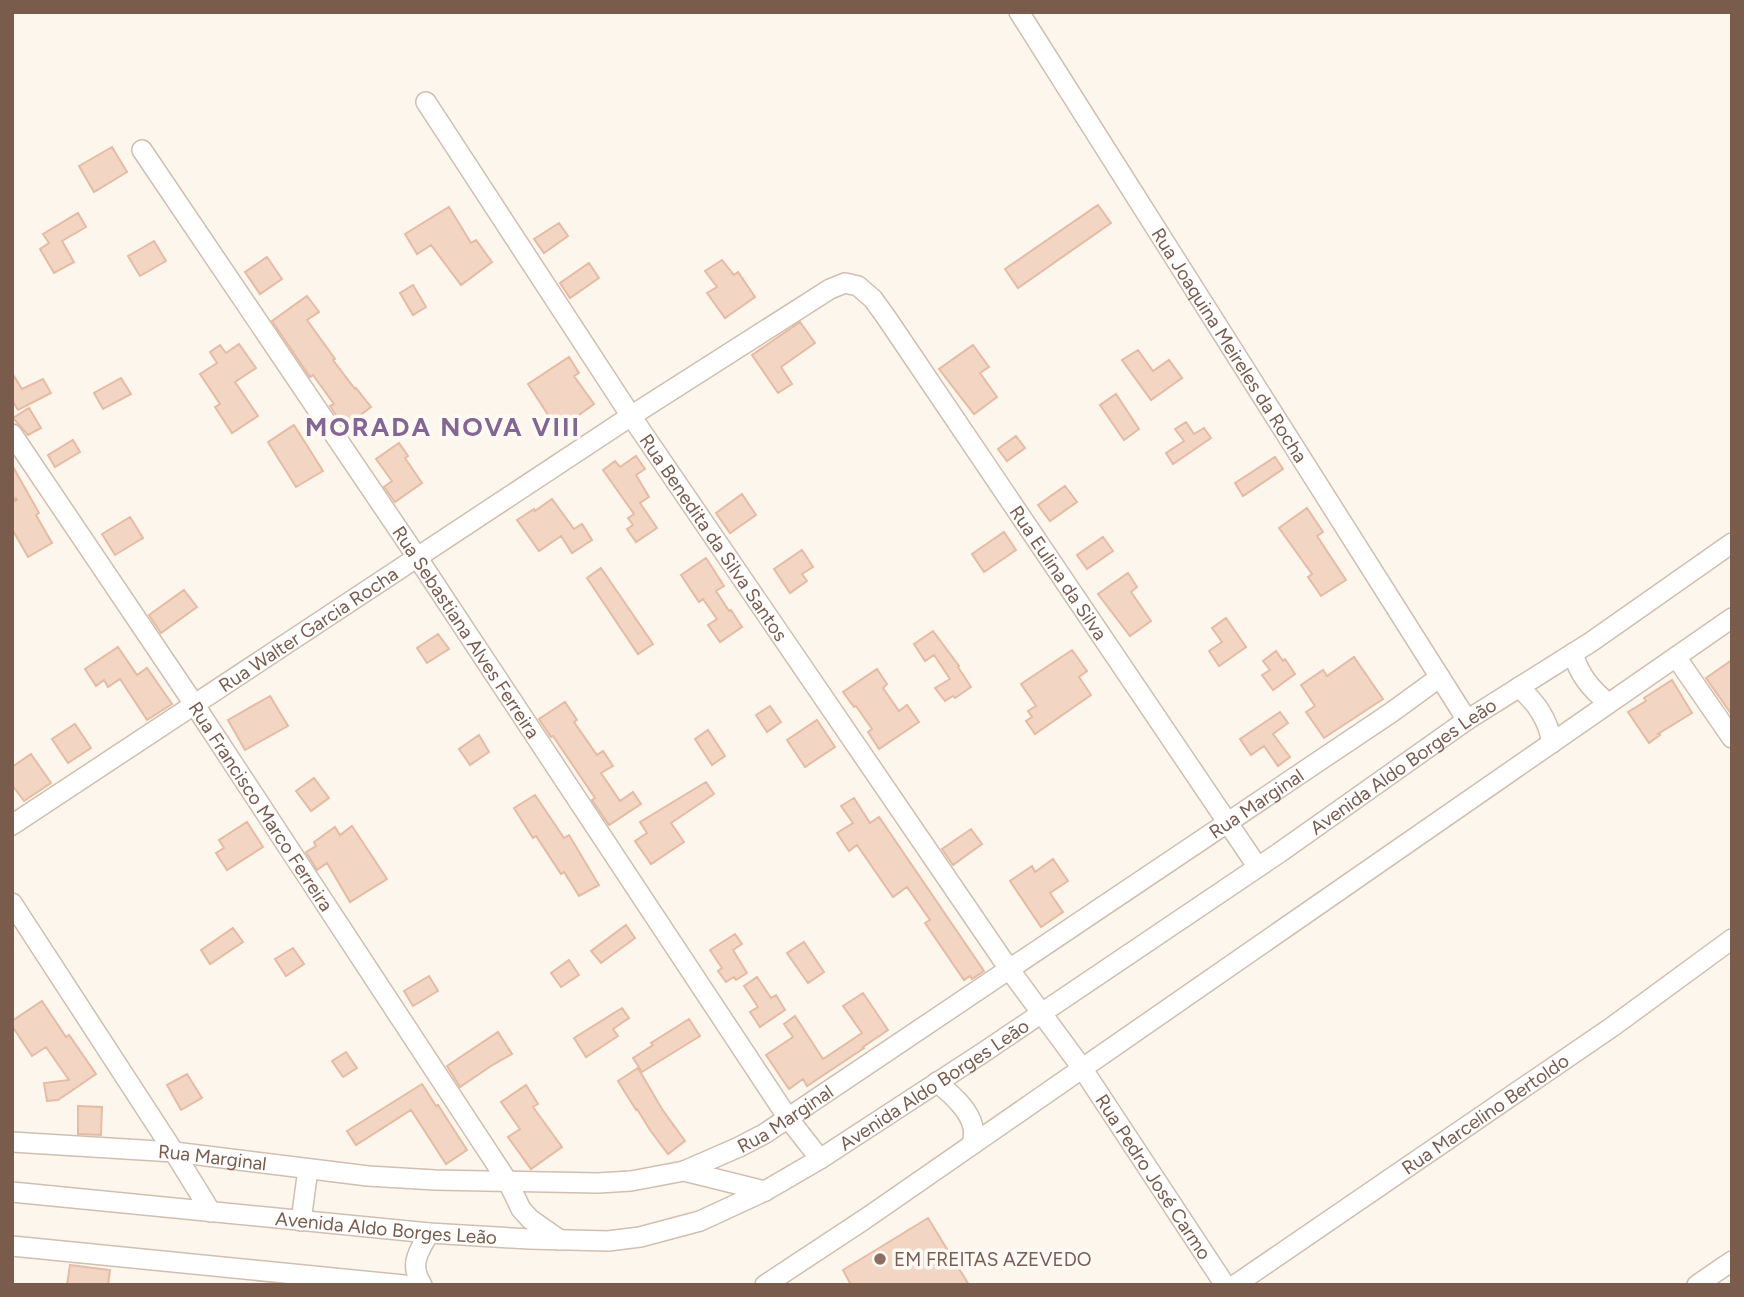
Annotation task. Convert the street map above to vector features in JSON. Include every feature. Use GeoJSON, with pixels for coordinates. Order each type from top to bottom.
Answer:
{"type":"FeatureCollection","features":[{"type":"Feature","properties":{"kind":"street","name":"Rua Joaquina Meireles da Rocha"},"geometry":{"type":"LineString","coordinates":[[1019,12],[1467,720]]}},
{"type":"Feature","properties":{"kind":"street","name":"Rua Benedita da Silva Santos"},"geometry":{"type":"LineString","coordinates":[[426,102],[631,416],[1041,1013]]}},
{"type":"Feature","properties":{"kind":"street","name":"Rua Sebastiana Alves Ferreira"},"geometry":{"type":"LineString","coordinates":[[142,150],[417,558],[788,1118],[820,1159]]}},
{"type":"Feature","properties":{"kind":"street","name":"Rua Walter Garcia Rocha"},"geometry":{"type":"LineString","coordinates":[[12,825],[631,416],[821,294],[838,285],[853,285]]}},
{"type":"Feature","properties":{"kind":"street","name":"Rua Eulina da Silva"},"geometry":{"type":"LineString","coordinates":[[853,285],[873,299],[902,339],[1257,866]]}},
{"type":"Feature","properties":{"kind":"street","name":"Rua Francisco Marco Ferreira"},"geometry":{"type":"LineString","coordinates":[[12,434],[194,704],[508,1182],[521,1209],[530,1219],[560,1240]]}},
{"type":"Feature","properties":{"kind":"street","name":"Avenida Aldo Borges Leão"},"geometry":{"type":"LineString","coordinates":[[12,1192],[429,1233],[560,1240],[608,1241],[640,1237],[700,1221],[765,1191],[820,1159],[1041,1013],[1467,720],[1573,653],[1732,543]]}},
{"type":"Feature","properties":{"kind":"street"},"geometry":{"type":"LineString","coordinates":[[765,1285],[865,1219],[1732,618]]}},
{"type":"Feature","properties":{"kind":"street"},"geometry":{"type":"LineString","coordinates":[[1573,653],[1584,678],[1593,691],[1608,704]]}},
{"type":"Feature","properties":{"kind":"street"},"geometry":{"type":"LineString","coordinates":[[1676,657],[1732,738]]}},
{"type":"Feature","properties":{"kind":"street","name":"Rua Marginal"},"geometry":{"type":"LineString","coordinates":[[12,1142],[174,1152],[308,1169],[467,1182],[598,1183],[684,1171],[739,1147],[788,1118],[1227,824],[1440,677]]}},
{"type":"Feature","properties":{"kind":"street"},"geometry":{"type":"LineString","coordinates":[[1519,687],[1538,706],[1550,730],[1552,743]]}},
{"type":"Feature","properties":{"kind":"street"},"geometry":{"type":"LineString","coordinates":[[12,903],[211,1212]]}},
{"type":"Feature","properties":{"kind":"street","name":"Rua Marcelino Bertoldo"},"geometry":{"type":"LineString","coordinates":[[1235,1285],[1612,1027],[1732,939]]}},
{"type":"Feature","properties":{"kind":"street","name":"Rua Pedro José Carmo"},"geometry":{"type":"LineString","coordinates":[[1041,1013],[1082,1069],[1225,1285]]}},
{"type":"Feature","properties":{"kind":"street"},"geometry":{"type":"LineString","coordinates":[[937,1082],[967,1114],[973,1126],[973,1144]]}},
{"type":"Feature","properties":{"kind":"street"},"geometry":{"type":"LineString","coordinates":[[301,1221],[308,1169]]}},
{"type":"Feature","properties":{"kind":"street"},"geometry":{"type":"LineString","coordinates":[[684,1171],[765,1191]]}},
{"type":"Feature","properties":{"kind":"street"},"geometry":{"type":"LineString","coordinates":[[422,1285],[416,1275],[415,1265],[429,1233]]}},
{"type":"Feature","properties":{"kind":"street"},"geometry":{"type":"LineString","coordinates":[[12,1246],[328,1281],[404,1285]]}},
{"type":"Feature","properties":{"kind":"street"},"geometry":{"type":"LineString","coordinates":[[1697,1285],[1732,1261]]}},
{"type":"Feature","properties":{"kind":"building"},"geometry":{"type":"Polygon","coordinates":[[[112,147],[127,172],[94,192],[79,166],[112,147]]]}},
{"type":"Feature","properties":{"kind":"building"},"geometry":{"type":"Polygon","coordinates":[[[1098,205],[1111,223],[1018,288],[1005,269],[1098,205]]]}},
{"type":"Feature","properties":{"kind":"building"},"geometry":{"type":"Polygon","coordinates":[[[449,207],[471,243],[476,240],[492,262],[461,285],[431,245],[417,254],[405,234],[449,207]]]}},
{"type":"Feature","properties":{"kind":"building"},"geometry":{"type":"Polygon","coordinates":[[[78,213],[86,227],[62,241],[74,262],[54,273],[40,249],[49,243],[43,234],[78,213]]]}},
{"type":"Feature","properties":{"kind":"building"},"geometry":{"type":"Polygon","coordinates":[[[559,223],[568,236],[544,253],[534,239],[559,223]]]}},
{"type":"Feature","properties":{"kind":"building"},"geometry":{"type":"Polygon","coordinates":[[[154,241],[166,261],[140,276],[128,256],[154,241]]]}},
{"type":"Feature","properties":{"kind":"building"},"geometry":{"type":"Polygon","coordinates":[[[267,257],[282,279],[260,294],[245,272],[267,257]]]}},
{"type":"Feature","properties":{"kind":"building"},"geometry":{"type":"Polygon","coordinates":[[[722,260],[734,275],[738,272],[755,297],[725,318],[707,293],[717,287],[705,271],[722,260]]]}},
{"type":"Feature","properties":{"kind":"building"},"geometry":{"type":"Polygon","coordinates":[[[589,263],[599,278],[570,298],[560,283],[589,263]]]}},
{"type":"Feature","properties":{"kind":"building"},"geometry":{"type":"Polygon","coordinates":[[[413,285],[426,307],[413,315],[400,293],[413,285]]]}},
{"type":"Feature","properties":{"kind":"building"},"geometry":{"type":"Polygon","coordinates":[[[307,296],[319,312],[307,320],[335,359],[333,360],[371,407],[344,427],[330,406],[334,404],[313,375],[310,377],[272,321],[307,296]]]}},
{"type":"Feature","properties":{"kind":"building"},"geometry":{"type":"Polygon","coordinates":[[[800,322],[815,343],[781,367],[792,384],[778,393],[752,355],[800,322]]]}},
{"type":"Feature","properties":{"kind":"building"},"geometry":{"type":"Polygon","coordinates":[[[239,344],[256,368],[235,382],[258,416],[232,433],[215,407],[220,404],[200,374],[217,363],[210,352],[220,345],[226,353],[239,344]]]}},
{"type":"Feature","properties":{"kind":"building"},"geometry":{"type":"Polygon","coordinates":[[[973,345],[989,367],[980,373],[997,397],[974,414],[939,369],[973,345]]]}},
{"type":"Feature","properties":{"kind":"building"},"geometry":{"type":"Polygon","coordinates":[[[1138,350],[1153,371],[1169,360],[1182,378],[1151,400],[1122,360],[1138,350]]]}},
{"type":"Feature","properties":{"kind":"building"},"geometry":{"type":"Polygon","coordinates":[[[569,357],[579,373],[574,376],[594,404],[558,430],[528,384],[569,357]]]}},
{"type":"Feature","properties":{"kind":"building"},"geometry":{"type":"Polygon","coordinates":[[[12,373],[22,389],[43,379],[51,393],[18,410],[12,400],[12,373]]]}},
{"type":"Feature","properties":{"kind":"building"},"geometry":{"type":"Polygon","coordinates":[[[121,378],[131,394],[103,409],[94,393],[121,378]]]}},
{"type":"Feature","properties":{"kind":"building"},"geometry":{"type":"Polygon","coordinates":[[[1116,394],[1139,429],[1124,440],[1100,405],[1116,394]]]}},
{"type":"Feature","properties":{"kind":"building"},"geometry":{"type":"Polygon","coordinates":[[[29,408],[41,428],[28,435],[13,418],[29,408]]]}},
{"type":"Feature","properties":{"kind":"building"},"geometry":{"type":"Polygon","coordinates":[[[1186,422],[1194,434],[1204,428],[1211,438],[1173,464],[1166,453],[1184,441],[1175,429],[1186,422]]]}},
{"type":"Feature","properties":{"kind":"building"},"geometry":{"type":"Polygon","coordinates":[[[294,425],[323,471],[296,487],[268,442],[294,425]]]}},
{"type":"Feature","properties":{"kind":"building"},"geometry":{"type":"Polygon","coordinates":[[[1016,436],[1025,448],[1007,461],[998,449],[1016,436]]]}},
{"type":"Feature","properties":{"kind":"building"},"geometry":{"type":"Polygon","coordinates":[[[73,440],[80,452],[55,467],[48,455],[73,440]]]}},
{"type":"Feature","properties":{"kind":"building"},"geometry":{"type":"Polygon","coordinates":[[[399,443],[408,456],[405,458],[422,483],[395,502],[384,487],[392,481],[376,459],[399,443]]]}},
{"type":"Feature","properties":{"kind":"building"},"geometry":{"type":"Polygon","coordinates":[[[636,456],[645,469],[636,475],[649,497],[640,503],[657,528],[636,542],[627,529],[633,525],[628,518],[634,514],[603,470],[615,461],[620,467],[636,456]]]}},
{"type":"Feature","properties":{"kind":"building"},"geometry":{"type":"Polygon","coordinates":[[[1275,457],[1283,469],[1243,496],[1235,483],[1275,457]]]}},
{"type":"Feature","properties":{"kind":"building"},"geometry":{"type":"Polygon","coordinates":[[[12,465],[39,513],[36,515],[52,543],[28,557],[12,529],[12,502],[17,500],[12,500],[12,465]]]}},
{"type":"Feature","properties":{"kind":"building"},"geometry":{"type":"Polygon","coordinates":[[[1065,486],[1077,502],[1050,521],[1038,505],[1065,486]]]}},
{"type":"Feature","properties":{"kind":"building"},"geometry":{"type":"Polygon","coordinates":[[[742,494],[756,515],[730,533],[716,513],[742,494]]]}},
{"type":"Feature","properties":{"kind":"building"},"geometry":{"type":"Polygon","coordinates":[[[552,499],[574,529],[582,524],[592,540],[572,553],[561,536],[539,551],[517,520],[552,499]]]}},
{"type":"Feature","properties":{"kind":"building"},"geometry":{"type":"Polygon","coordinates":[[[1307,508],[1323,532],[1317,536],[1346,580],[1321,596],[1308,577],[1312,574],[1279,528],[1307,508]]]}},
{"type":"Feature","properties":{"kind":"building"},"geometry":{"type":"Polygon","coordinates":[[[130,517],[143,538],[115,555],[102,534],[130,517]]]}},
{"type":"Feature","properties":{"kind":"building"},"geometry":{"type":"Polygon","coordinates":[[[1004,532],[1016,550],[984,572],[972,554],[1004,532]]]}},
{"type":"Feature","properties":{"kind":"building"},"geometry":{"type":"Polygon","coordinates":[[[1103,537],[1113,551],[1087,569],[1077,555],[1103,537]]]}},
{"type":"Feature","properties":{"kind":"building"},"geometry":{"type":"Polygon","coordinates":[[[802,550],[813,567],[802,574],[807,581],[790,593],[774,569],[802,550]]]}},
{"type":"Feature","properties":{"kind":"building"},"geometry":{"type":"Polygon","coordinates":[[[706,558],[724,586],[716,591],[742,627],[720,642],[708,625],[717,619],[703,599],[699,602],[681,575],[706,558]]]}},
{"type":"Feature","properties":{"kind":"building"},"geometry":{"type":"Polygon","coordinates":[[[601,568],[653,644],[638,654],[587,578],[601,568]]]}},
{"type":"Feature","properties":{"kind":"building"},"geometry":{"type":"Polygon","coordinates":[[[1128,573],[1137,587],[1131,592],[1151,621],[1130,636],[1098,594],[1128,573]]]}},
{"type":"Feature","properties":{"kind":"building"},"geometry":{"type":"Polygon","coordinates":[[[184,590],[197,607],[161,633],[149,615],[184,590]]]}},
{"type":"Feature","properties":{"kind":"building"},"geometry":{"type":"Polygon","coordinates":[[[1226,618],[1246,647],[1219,666],[1209,651],[1222,642],[1212,628],[1226,618]]]}},
{"type":"Feature","properties":{"kind":"building"},"geometry":{"type":"Polygon","coordinates":[[[933,631],[971,687],[945,701],[935,688],[950,679],[934,655],[925,661],[914,644],[933,631]]]}},
{"type":"Feature","properties":{"kind":"building"},"geometry":{"type":"Polygon","coordinates":[[[438,634],[449,649],[427,663],[417,648],[438,634]]]}},
{"type":"Feature","properties":{"kind":"building"},"geometry":{"type":"Polygon","coordinates":[[[118,647],[137,675],[147,668],[172,704],[147,720],[120,679],[108,687],[104,680],[96,686],[85,669],[118,647]]]}},
{"type":"Feature","properties":{"kind":"building"},"geometry":{"type":"Polygon","coordinates":[[[1072,650],[1087,671],[1079,677],[1091,695],[1035,734],[1026,721],[1032,717],[1028,711],[1036,706],[1021,684],[1072,650]]]}},
{"type":"Feature","properties":{"kind":"building"},"geometry":{"type":"Polygon","coordinates":[[[1276,651],[1295,674],[1273,690],[1262,675],[1270,670],[1263,661],[1276,651]]]}},
{"type":"Feature","properties":{"kind":"building"},"geometry":{"type":"Polygon","coordinates":[[[1354,657],[1383,699],[1324,738],[1306,712],[1315,706],[1301,685],[1323,670],[1327,676],[1354,657]]]}},
{"type":"Feature","properties":{"kind":"building"},"geometry":{"type":"Polygon","coordinates":[[[1732,660],[1732,715],[1706,678],[1732,660]]]}},
{"type":"Feature","properties":{"kind":"building"},"geometry":{"type":"Polygon","coordinates":[[[877,669],[887,684],[883,688],[899,711],[907,705],[919,722],[879,749],[868,732],[872,729],[843,692],[877,669]]]}},
{"type":"Feature","properties":{"kind":"building"},"geometry":{"type":"Polygon","coordinates":[[[1672,680],[1692,713],[1658,734],[1660,735],[1649,743],[1628,712],[1672,680]]]}},
{"type":"Feature","properties":{"kind":"building"},"geometry":{"type":"Polygon","coordinates":[[[270,696],[288,726],[245,750],[228,720],[270,696]]]}},
{"type":"Feature","properties":{"kind":"building"},"geometry":{"type":"Polygon","coordinates":[[[565,702],[577,720],[574,722],[597,755],[603,751],[613,766],[601,773],[620,801],[633,792],[641,804],[609,825],[592,800],[595,798],[539,719],[565,702]]]}},
{"type":"Feature","properties":{"kind":"building"},"geometry":{"type":"Polygon","coordinates":[[[770,706],[781,722],[767,732],[756,715],[770,706]]]}},
{"type":"Feature","properties":{"kind":"building"},"geometry":{"type":"Polygon","coordinates":[[[1280,712],[1288,723],[1273,734],[1290,757],[1278,766],[1264,746],[1251,755],[1240,739],[1280,712]]]}},
{"type":"Feature","properties":{"kind":"building"},"geometry":{"type":"Polygon","coordinates":[[[817,720],[835,747],[805,767],[787,740],[817,720]]]}},
{"type":"Feature","properties":{"kind":"building"},"geometry":{"type":"Polygon","coordinates":[[[75,724],[91,748],[68,763],[52,739],[75,724]]]}},
{"type":"Feature","properties":{"kind":"building"},"geometry":{"type":"Polygon","coordinates":[[[708,730],[725,756],[712,765],[695,739],[708,730]]]}},
{"type":"Feature","properties":{"kind":"building"},"geometry":{"type":"Polygon","coordinates":[[[479,735],[489,752],[470,765],[459,749],[479,735]]]}},
{"type":"Feature","properties":{"kind":"building"},"geometry":{"type":"Polygon","coordinates":[[[31,754],[51,783],[24,801],[12,785],[12,767],[31,754]]]}},
{"type":"Feature","properties":{"kind":"building"},"geometry":{"type":"Polygon","coordinates":[[[314,778],[329,798],[311,811],[296,791],[314,778]]]}},
{"type":"Feature","properties":{"kind":"building"},"geometry":{"type":"Polygon","coordinates":[[[706,782],[714,794],[671,823],[684,842],[651,864],[635,841],[647,833],[640,822],[706,782]]]}},
{"type":"Feature","properties":{"kind":"building"},"geometry":{"type":"Polygon","coordinates":[[[535,795],[564,838],[569,835],[599,885],[579,896],[536,836],[533,838],[514,808],[535,795]]]}},
{"type":"Feature","properties":{"kind":"building"},"geometry":{"type":"Polygon","coordinates":[[[854,798],[870,823],[879,817],[984,971],[972,979],[970,976],[964,980],[925,923],[930,920],[907,887],[893,897],[857,845],[849,851],[837,833],[853,823],[841,806],[854,798]]]}},
{"type":"Feature","properties":{"kind":"building"},"geometry":{"type":"Polygon","coordinates":[[[247,822],[263,847],[227,870],[216,853],[224,848],[219,840],[247,822]]]}},
{"type":"Feature","properties":{"kind":"building"},"geometry":{"type":"Polygon","coordinates":[[[352,826],[387,879],[350,902],[327,863],[317,870],[306,852],[316,846],[314,842],[335,827],[340,835],[352,826]]]}},
{"type":"Feature","properties":{"kind":"building"},"geometry":{"type":"Polygon","coordinates":[[[971,829],[982,844],[953,865],[942,849],[971,829]]]}},
{"type":"Feature","properties":{"kind":"building"},"geometry":{"type":"Polygon","coordinates":[[[1053,859],[1068,881],[1050,893],[1063,912],[1041,927],[1010,881],[1032,866],[1035,872],[1053,859]]]}},
{"type":"Feature","properties":{"kind":"building"},"geometry":{"type":"Polygon","coordinates":[[[626,925],[635,938],[601,963],[591,951],[626,925]]]}},
{"type":"Feature","properties":{"kind":"building"},"geometry":{"type":"Polygon","coordinates":[[[233,928],[243,942],[210,964],[201,950],[233,928]]]}},
{"type":"Feature","properties":{"kind":"building"},"geometry":{"type":"Polygon","coordinates":[[[735,934],[742,944],[733,950],[747,973],[736,980],[734,977],[726,982],[718,971],[722,968],[710,950],[735,934]]]}},
{"type":"Feature","properties":{"kind":"building"},"geometry":{"type":"Polygon","coordinates":[[[804,942],[824,972],[808,983],[787,953],[804,942]]]}},
{"type":"Feature","properties":{"kind":"building"},"geometry":{"type":"Polygon","coordinates":[[[293,948],[304,964],[286,976],[275,959],[293,948]]]}},
{"type":"Feature","properties":{"kind":"building"},"geometry":{"type":"Polygon","coordinates":[[[569,960],[579,975],[561,987],[551,973],[569,960]]]}},
{"type":"Feature","properties":{"kind":"building"},"geometry":{"type":"Polygon","coordinates":[[[429,976],[438,991],[413,1006],[404,991],[429,976]]]}},
{"type":"Feature","properties":{"kind":"building"},"geometry":{"type":"Polygon","coordinates":[[[757,977],[771,998],[776,995],[785,1010],[760,1027],[750,1012],[758,1007],[744,986],[757,977]]]}},
{"type":"Feature","properties":{"kind":"building"},"geometry":{"type":"Polygon","coordinates":[[[863,993],[888,1030],[807,1086],[803,1079],[789,1089],[766,1055],[793,1037],[784,1024],[795,1016],[823,1059],[862,1033],[843,1006],[863,993]]]}},
{"type":"Feature","properties":{"kind":"building"},"geometry":{"type":"Polygon","coordinates":[[[42,1001],[66,1037],[69,1035],[96,1074],[58,1100],[47,1101],[44,1083],[69,1080],[46,1047],[32,1056],[12,1026],[12,1021],[42,1001]]]}},
{"type":"Feature","properties":{"kind":"building"},"geometry":{"type":"Polygon","coordinates":[[[622,1008],[629,1018],[613,1029],[618,1036],[586,1057],[574,1038],[622,1008]]]}},
{"type":"Feature","properties":{"kind":"building"},"geometry":{"type":"Polygon","coordinates":[[[689,1019],[700,1036],[642,1072],[633,1058],[689,1019]]]}},
{"type":"Feature","properties":{"kind":"building"},"geometry":{"type":"Polygon","coordinates":[[[498,1032],[512,1054],[460,1087],[447,1066],[498,1032]]]}},
{"type":"Feature","properties":{"kind":"building"},"geometry":{"type":"Polygon","coordinates":[[[346,1052],[357,1068],[343,1077],[332,1061],[346,1052]]]}},
{"type":"Feature","properties":{"kind":"building"},"geometry":{"type":"Polygon","coordinates":[[[638,1068],[685,1141],[668,1154],[618,1081],[638,1068]]]}},
{"type":"Feature","properties":{"kind":"building"},"geometry":{"type":"Polygon","coordinates":[[[187,1074],[202,1098],[181,1110],[167,1085],[187,1074]]]}},
{"type":"Feature","properties":{"kind":"building"},"geometry":{"type":"Polygon","coordinates":[[[422,1084],[467,1150],[446,1164],[411,1110],[356,1145],[347,1131],[422,1084]]]}},
{"type":"Feature","properties":{"kind":"building"},"geometry":{"type":"Polygon","coordinates":[[[526,1085],[538,1104],[533,1107],[562,1147],[531,1169],[508,1137],[520,1129],[501,1102],[526,1085]]]}},
{"type":"Feature","properties":{"kind":"building"},"geometry":{"type":"Polygon","coordinates":[[[78,1106],[102,1107],[101,1135],[78,1134],[78,1106]]]}},
{"type":"Feature","properties":{"kind":"building","name":"EM FREITAS AZEVEDO"},"geometry":{"type":"Polygon","coordinates":[[[928,1218],[969,1285],[851,1285],[843,1270],[928,1218]]]}},
{"type":"Feature","properties":{"kind":"building"},"geometry":{"type":"Polygon","coordinates":[[[70,1265],[110,1270],[108,1285],[67,1285],[70,1265]]]}},
{"type":"Feature","properties":{"kind":"place","name":"EM FREITAS AZEVEDO"},"geometry":{"type":"Point","coordinates":[880,1259]}},
{"type":"Feature","properties":{"kind":"district","name":"MORADA NOVA VIII"},"geometry":{"type":"Point","coordinates":[443,427]}}]}
